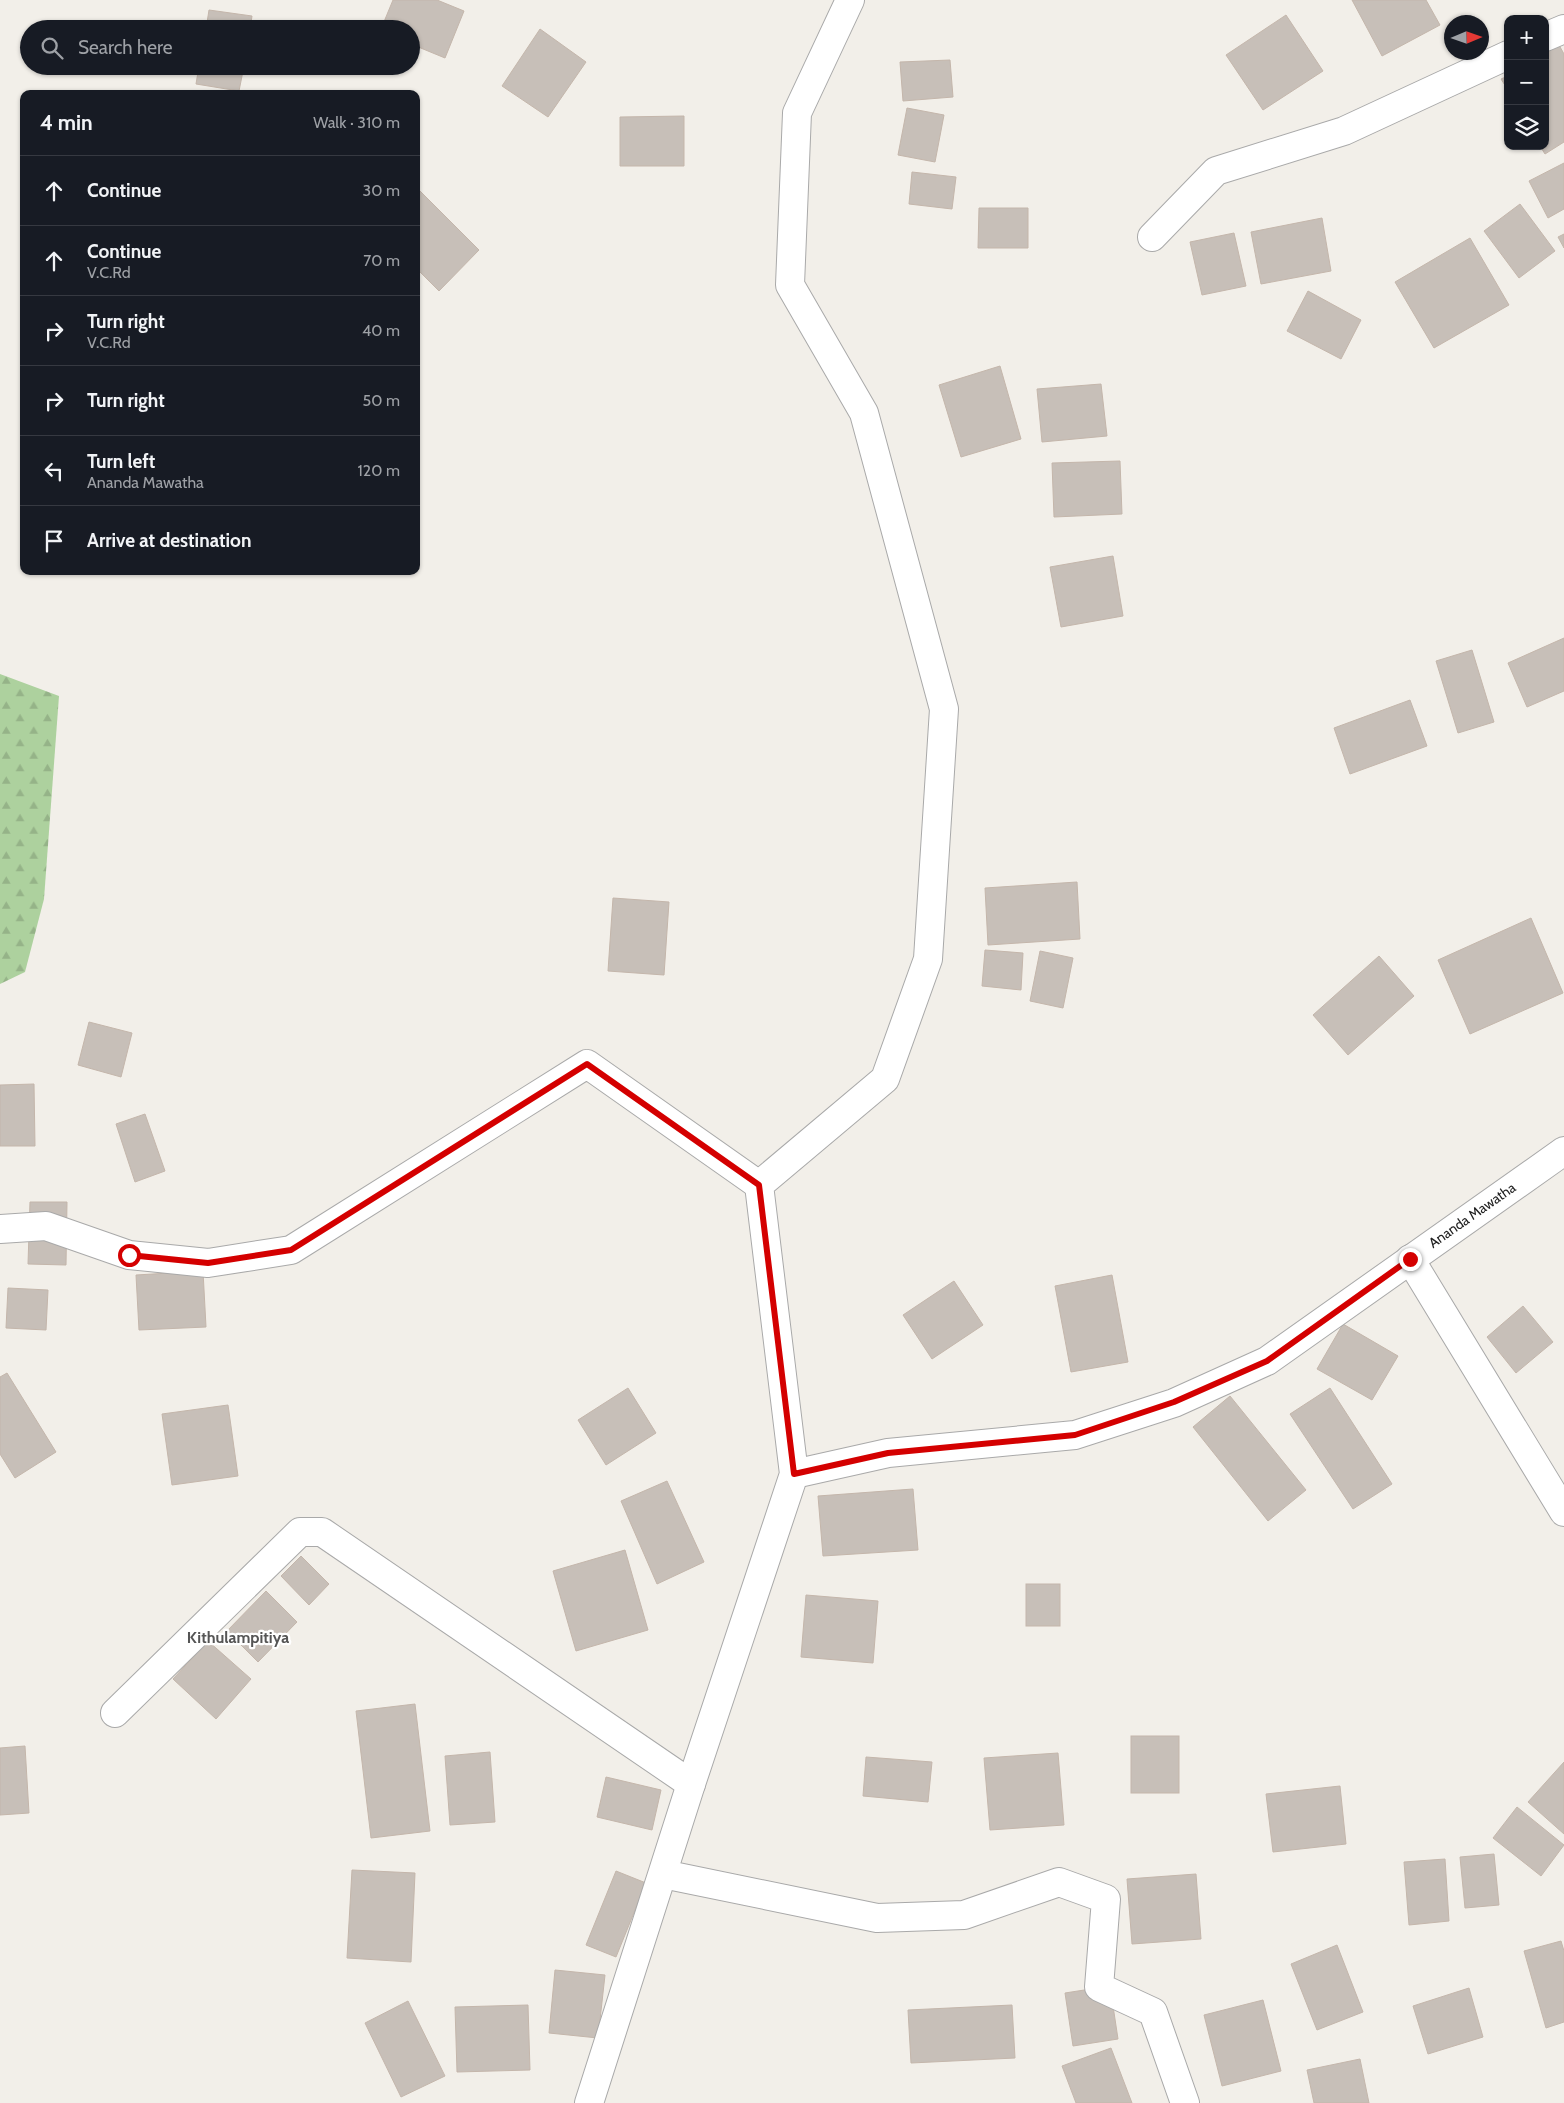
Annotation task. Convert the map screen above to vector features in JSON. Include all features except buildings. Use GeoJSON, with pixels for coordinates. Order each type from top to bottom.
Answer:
{"type":"FeatureCollection","features":[{"type":"Feature","properties":{"kind":"street"},"geometry":{"type":"LineString","coordinates":[[759,1185],[885,1079],[928,959],[944,708],[864,413],[790,285],[797,113],[850,0]]}},
{"type":"Feature","properties":{"kind":"street"},"geometry":{"type":"LineString","coordinates":[[1549,35],[1564,29]]}},
{"type":"Feature","properties":{"kind":"street"},"geometry":{"type":"LineString","coordinates":[[1152,237],[1216,171],[1344,130],[1504,57]]}},
{"type":"Feature","properties":{"kind":"street"},"geometry":{"type":"LineString","coordinates":[[0,1229],[46,1226],[129,1255],[208,1263],[291,1250],[587,1064],[759,1185],[794,1474],[691,1784],[589,2103]]}},
{"type":"Feature","properties":{"kind":"street","name":"Ananda Mawatha"},"geometry":{"type":"LineString","coordinates":[[794,1474],[888,1453],[1075,1435],[1174,1402],[1267,1361],[1564,1152]]}},
{"type":"Feature","properties":{"kind":"street"},"geometry":{"type":"LineString","coordinates":[[1410,1259],[1564,1512]]}},
{"type":"Feature","properties":{"kind":"street"},"geometry":{"type":"LineString","coordinates":[[116,1713],[300,1532],[322,1532],[691,1784]]}},
{"type":"Feature","properties":{"kind":"street"},"geometry":{"type":"LineString","coordinates":[[663,1874],[877,1918],[964,1915],[1059,1882],[1106,1899],[1099,1987],[1153,2012],[1185,2103]]}},
{"type":"Feature","properties":{"kind":"green space"},"geometry":{"type":"Polygon","coordinates":[[[0,674],[59,696],[44,899],[25,972],[0,984],[0,674]]]}},
{"type":"Feature","properties":{"kind":"district","name":"Kithulampitiya"},"geometry":{"type":"Point","coordinates":[238,1637]}},
{"type":"Feature","properties":{"kind":"route"},"geometry":{"type":"LineString","coordinates":[[129,1255],[208,1263],[291,1250],[587,1064],[759,1185],[794,1474],[888,1453],[1075,1435],[1174,1402],[1267,1361],[1410,1259]]}}]}
